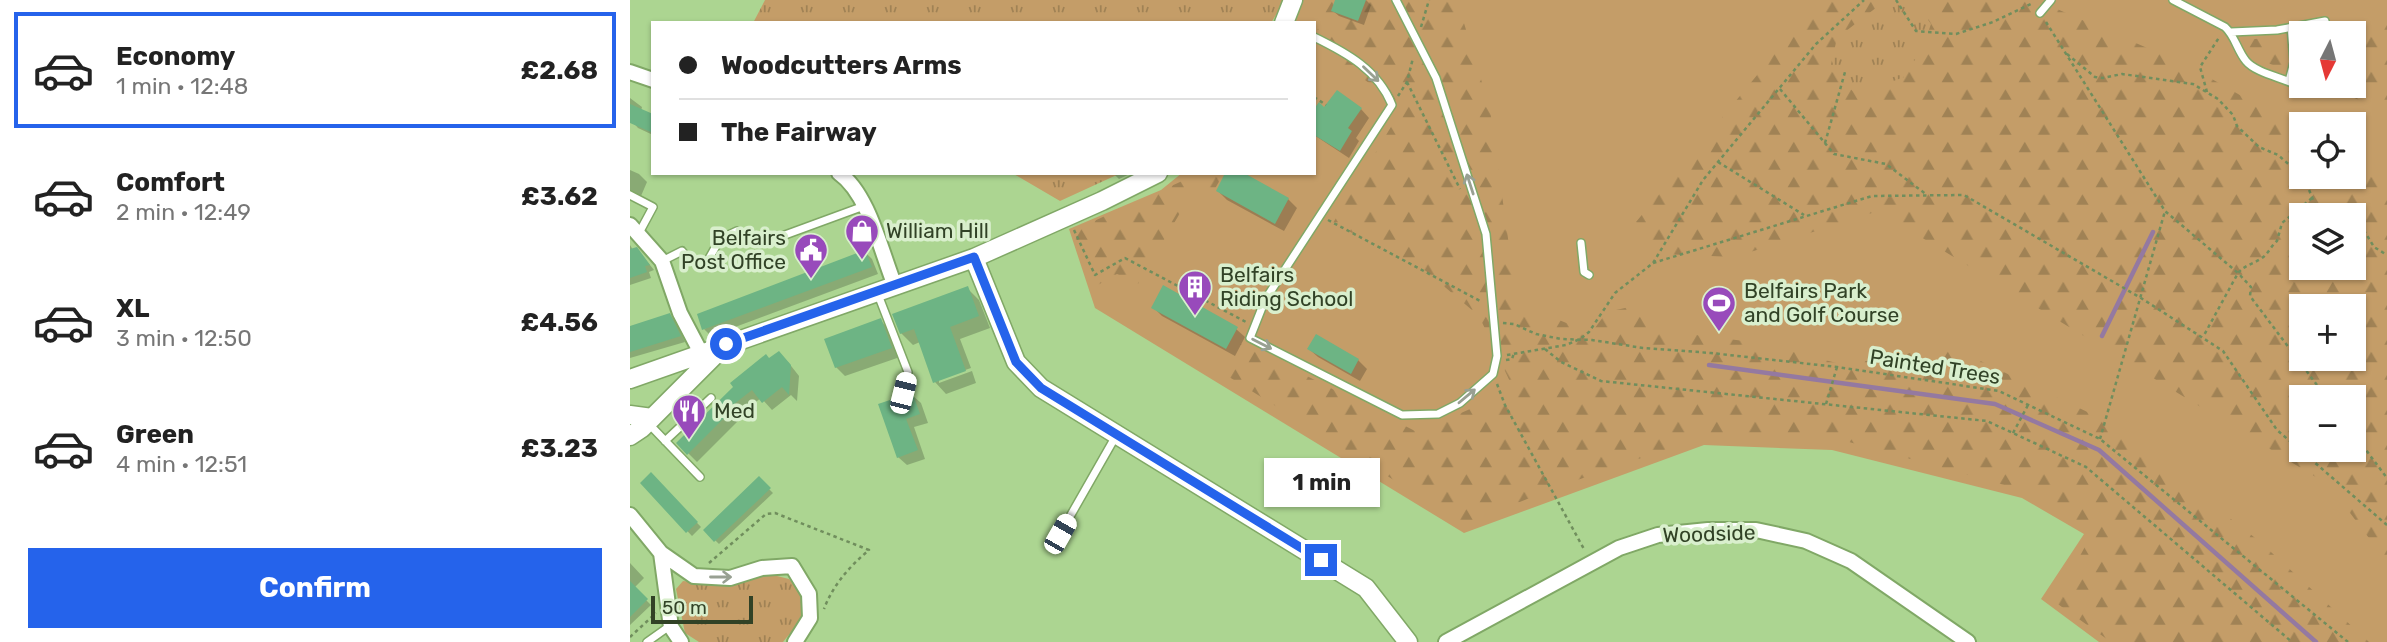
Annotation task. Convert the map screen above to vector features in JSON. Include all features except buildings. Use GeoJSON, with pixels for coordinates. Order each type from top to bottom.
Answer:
{"type":"FeatureCollection","features":[{"type":"Feature","properties":{"kind":"street"},"geometry":{"type":"LineString","coordinates":[[1285,21],[1293,0]]}},
{"type":"Feature","properties":{"kind":"street"},"geometry":{"type":"LineString","coordinates":[[630,72],[651,79]]}},
{"type":"Feature","properties":{"kind":"street"},"geometry":{"type":"LineString","coordinates":[[842,175],[850,181],[864,206],[895,286]]}},
{"type":"Feature","properties":{"kind":"street"},"geometry":{"type":"LineString","coordinates":[[630,379],[974,257],[1153,175]]}},
{"type":"Feature","properties":{"kind":"street"},"geometry":{"type":"LineString","coordinates":[[635,229],[662,261],[680,313],[701,354]]}},
{"type":"Feature","properties":{"kind":"street"},"geometry":{"type":"LineString","coordinates":[[974,257],[1016,362],[1041,388],[1366,588],[1408,642]]}},
{"type":"Feature","properties":{"kind":"street"},"geometry":{"type":"LineString","coordinates":[[630,436],[650,420],[726,344]]}},
{"type":"Feature","properties":{"kind":"street"},"geometry":{"type":"LineString","coordinates":[[670,365],[681,388]]}},
{"type":"Feature","properties":{"kind":"street"},"geometry":{"type":"LineString","coordinates":[[630,415],[650,420]]}},
{"type":"Feature","properties":{"kind":"street"},"geometry":{"type":"LineString","coordinates":[[630,516],[661,552],[694,576],[730,578],[761,568],[792,566],[809,594],[810,618],[794,642]]}},
{"type":"Feature","properties":{"kind":"street","name":"Woodside"},"geometry":{"type":"LineString","coordinates":[[1446,642],[1619,548],[1658,535],[1708,530],[1756,530],[1806,541],[1851,561],[1968,642]]}},
{"type":"Feature","properties":{"kind":"street"},"geometry":{"type":"LineString","coordinates":[[661,552],[671,625],[681,642]]}},
{"type":"Feature","properties":{"kind":"lane"},"geometry":{"type":"LineString","coordinates":[[1316,38],[1349,53],[1385,89],[1392,105],[1265,300],[1250,338],[1402,415],[1438,414],[1460,403],[1493,374],[1497,356],[1486,234],[1436,78],[1396,0]]}},
{"type":"Feature","properties":{"kind":"lane"},"geometry":{"type":"LineString","coordinates":[[2040,13],[2051,0]]}},
{"type":"Feature","properties":{"kind":"lane"},"geometry":{"type":"LineString","coordinates":[[2173,0],[2228,29],[2289,27]]}},
{"type":"Feature","properties":{"kind":"lane"},"geometry":{"type":"LineString","coordinates":[[2228,29],[2248,64],[2289,81]]}},
{"type":"Feature","properties":{"kind":"lane"},"geometry":{"type":"LineString","coordinates":[[630,195],[653,207],[635,229]]}},
{"type":"Feature","properties":{"kind":"lane"},"geometry":{"type":"LineString","coordinates":[[774,239],[864,206]]}},
{"type":"Feature","properties":{"kind":"lane"},"geometry":{"type":"LineString","coordinates":[[662,261],[682,251],[698,264],[707,262],[720,239],[737,231]]}},
{"type":"Feature","properties":{"kind":"lane"},"geometry":{"type":"LineString","coordinates":[[1581,243],[1584,272],[1590,275]]}},
{"type":"Feature","properties":{"kind":"lane"},"geometry":{"type":"LineString","coordinates":[[877,292],[908,372],[903,393]]}},
{"type":"Feature","properties":{"kind":"lane"},"geometry":{"type":"LineString","coordinates":[[665,441],[711,398]]}},
{"type":"Feature","properties":{"kind":"lane"},"geometry":{"type":"LineString","coordinates":[[650,420],[665,441],[700,477]]}},
{"type":"Feature","properties":{"kind":"lane"},"geometry":{"type":"LineString","coordinates":[[1060,534],[1118,434]]}},
{"type":"Feature","properties":{"kind":"lane"},"geometry":{"type":"LineString","coordinates":[[647,642],[671,625]]}},
{"type":"Feature","properties":{"kind":"path"},"geometry":{"type":"LineString","coordinates":[[1653,264],[1703,180],[1816,44],[1864,0]]}},
{"type":"Feature","properties":{"kind":"path"},"geometry":{"type":"LineString","coordinates":[[1896,0],[1916,31],[1956,34],[2006,16],[2031,4],[2028,0]]}},
{"type":"Feature","properties":{"kind":"path"},"geometry":{"type":"LineString","coordinates":[[2040,13],[2165,211],[2251,287],[2250,296],[2317,385]]}},
{"type":"Feature","properties":{"kind":"path"},"geometry":{"type":"LineString","coordinates":[[2207,92],[2200,67],[2228,29]]}},
{"type":"Feature","properties":{"kind":"path"},"geometry":{"type":"LineString","coordinates":[[2066,54],[2077,60],[2095,77],[2122,74],[2193,84],[2218,99],[2233,115],[2237,126],[2259,147],[2278,155],[2289,165]]}},
{"type":"Feature","properties":{"kind":"path"},"geometry":{"type":"LineString","coordinates":[[1825,143],[1845,72]]}},
{"type":"Feature","properties":{"kind":"path"},"geometry":{"type":"LineString","coordinates":[[1407,82],[1462,194]]}},
{"type":"Feature","properties":{"kind":"path"},"geometry":{"type":"LineString","coordinates":[[1779,88],[1833,154],[1886,164],[1927,195]]}},
{"type":"Feature","properties":{"kind":"path"},"geometry":{"type":"LineString","coordinates":[[1316,98],[1326,104]]}},
{"type":"Feature","properties":{"kind":"path"},"geometry":{"type":"LineString","coordinates":[[1718,162],[1806,216]]}},
{"type":"Feature","properties":{"kind":"path"},"geometry":{"type":"LineString","coordinates":[[2308,189],[2314,203]]}},
{"type":"Feature","properties":{"kind":"path"},"geometry":{"type":"LineString","coordinates":[[1497,356],[1545,349],[1580,339],[1589,332],[1615,293],[1653,264],[1872,196],[1964,195],[2141,298],[2223,351],[2277,429],[2387,525]]}},
{"type":"Feature","properties":{"kind":"path"},"geometry":{"type":"LineString","coordinates":[[2202,337],[2238,273],[2243,267],[2265,257],[2271,245],[2277,241],[2282,223],[2312,198]]}},
{"type":"Feature","properties":{"kind":"path"},"geometry":{"type":"LineString","coordinates":[[2100,439],[2165,211]]}},
{"type":"Feature","properties":{"kind":"path"},"geometry":{"type":"LineString","coordinates":[[1067,216],[1095,275],[1125,258],[1255,326]]}},
{"type":"Feature","properties":{"kind":"path"},"geometry":{"type":"LineString","coordinates":[[1320,216],[1492,307]]}},
{"type":"Feature","properties":{"kind":"path"},"geometry":{"type":"LineString","coordinates":[[2366,234],[2374,247],[2387,256]]}},
{"type":"Feature","properties":{"kind":"path","name":"Painted Trees"},"geometry":{"type":"LineString","coordinates":[[1493,322],[1514,324],[1536,334],[1561,339],[1837,367],[1999,391],[2100,439],[2348,642]]}},
{"type":"Feature","properties":{"kind":"path"},"geometry":{"type":"LineString","coordinates":[[1545,349],[1561,362],[1601,381],[1987,421],[2086,467],[2292,642]]}},
{"type":"Feature","properties":{"kind":"path"},"geometry":{"type":"LineString","coordinates":[[1826,404],[1837,367]]}},
{"type":"Feature","properties":{"kind":"path"},"geometry":{"type":"LineString","coordinates":[[1493,374],[1505,405],[1592,563]]}},
{"type":"Feature","properties":{"kind":"path"},"geometry":{"type":"LineString","coordinates":[[2013,433],[2028,405]]}},
{"type":"Feature","properties":{"kind":"path"},"geometry":{"type":"LineString","coordinates":[[2366,450],[2387,478]]}},
{"type":"Feature","properties":{"kind":"path"},"geometry":{"type":"LineString","coordinates":[[630,637],[668,603]]}},
{"type":"Feature","properties":{"kind":"green space"},"geometry":{"type":"Polygon","coordinates":[[[765,0],[1285,0],[1272,21],[754,21],[765,0]]]}},
{"type":"Feature","properties":{"kind":"green space","name":"Belfairs Park and Golf Course"},"geometry":{"type":"Polygon","coordinates":[[[1301,0],[2387,0],[2387,642],[2099,642],[2041,599],[2084,534],[2022,498],[1832,450],[1704,445],[1464,533],[1095,308],[1069,229],[1161,190],[1180,175],[1316,175],[1316,21],[1290,21],[1301,0]]]}},
{"type":"Feature","properties":{"kind":"green space"},"geometry":{"type":"Polygon","coordinates":[[[1330,0],[1457,0],[1490,109],[1517,303],[1591,333],[1607,312],[1643,304],[1657,330],[1760,343],[1844,365],[1949,346],[2100,418],[2116,429],[2259,541],[2369,642],[2111,642],[2055,602],[2094,530],[2026,491],[1831,437],[1702,437],[1560,486],[1464,524],[1218,370],[1242,343],[1417,432],[1514,390],[1479,316],[1426,271],[1333,223],[1403,107],[1316,45],[1316,33],[1330,0]]]}},
{"type":"Feature","properties":{"kind":"green space"},"geometry":{"type":"Polygon","coordinates":[[[1819,0],[2052,0],[2050,6],[2189,66],[2289,123],[2289,189],[2366,189],[2366,167],[2387,178],[2387,562],[2329,485],[2291,462],[2366,462],[2366,385],[2289,385],[2289,461],[1878,211],[1735,257],[1662,254],[1636,222],[1819,0]]]}},
{"type":"Feature","properties":{"kind":"green space"},"geometry":{"type":"Polygon","coordinates":[[[1914,0],[1931,24],[1923,47],[1904,77],[1857,95],[1830,69],[1837,38],[1877,7],[1914,0]]]}},
{"type":"Feature","properties":{"kind":"green space"},"geometry":{"type":"Polygon","coordinates":[[[2387,23],[2387,111],[2354,98],[2366,98],[2366,26],[2387,23]]]}},
{"type":"Feature","properties":{"kind":"green space"},"geometry":{"type":"Polygon","coordinates":[[[2289,35],[2289,71],[2245,54],[2246,40],[2289,35]]]}},
{"type":"Feature","properties":{"kind":"green space"},"geometry":{"type":"Polygon","coordinates":[[[1015,175],[1117,175],[1060,201],[1015,175]]]}},
{"type":"Feature","properties":{"kind":"green space"},"geometry":{"type":"Polygon","coordinates":[[[1223,175],[1213,192],[1196,186],[1138,284],[1117,274],[1096,286],[1072,231],[1191,177],[1223,175]]]}},
{"type":"Feature","properties":{"kind":"green space"},"geometry":{"type":"Polygon","coordinates":[[[765,573],[789,579],[802,595],[801,620],[783,642],[699,642],[685,633],[676,589],[683,581],[724,585],[765,573]]]}},
{"type":"Feature","properties":{"kind":"waterway"},"geometry":{"type":"LineString","coordinates":[[2102,336],[2153,232]]}},
{"type":"Feature","properties":{"kind":"waterway"},"geometry":{"type":"LineString","coordinates":[[1709,365],[1995,404],[2099,450],[2316,642]]}},
{"type":"Feature","properties":{"kind":"place","name":"William Hill"},"geometry":{"type":"Point","coordinates":[862,261]}},
{"type":"Feature","properties":{"kind":"place","name":"Belfairs Post Office"},"geometry":{"type":"Point","coordinates":[811,280]}},
{"type":"Feature","properties":{"kind":"place","name":"Belfairs Riding School"},"geometry":{"type":"Point","coordinates":[1195,317]}},
{"type":"Feature","properties":{"kind":"place","name":"Belfairs Park and Golf Course"},"geometry":{"type":"Point","coordinates":[1719,333]}},
{"type":"Feature","properties":{"kind":"place","name":"Med"},"geometry":{"type":"Point","coordinates":[689,441]}},
{"type":"Feature","properties":{"kind":"route"},"geometry":{"type":"LineString","coordinates":[[726,344],[798,321],[974,257],[1016,362],[1041,388],[1321,560]]}}]}
